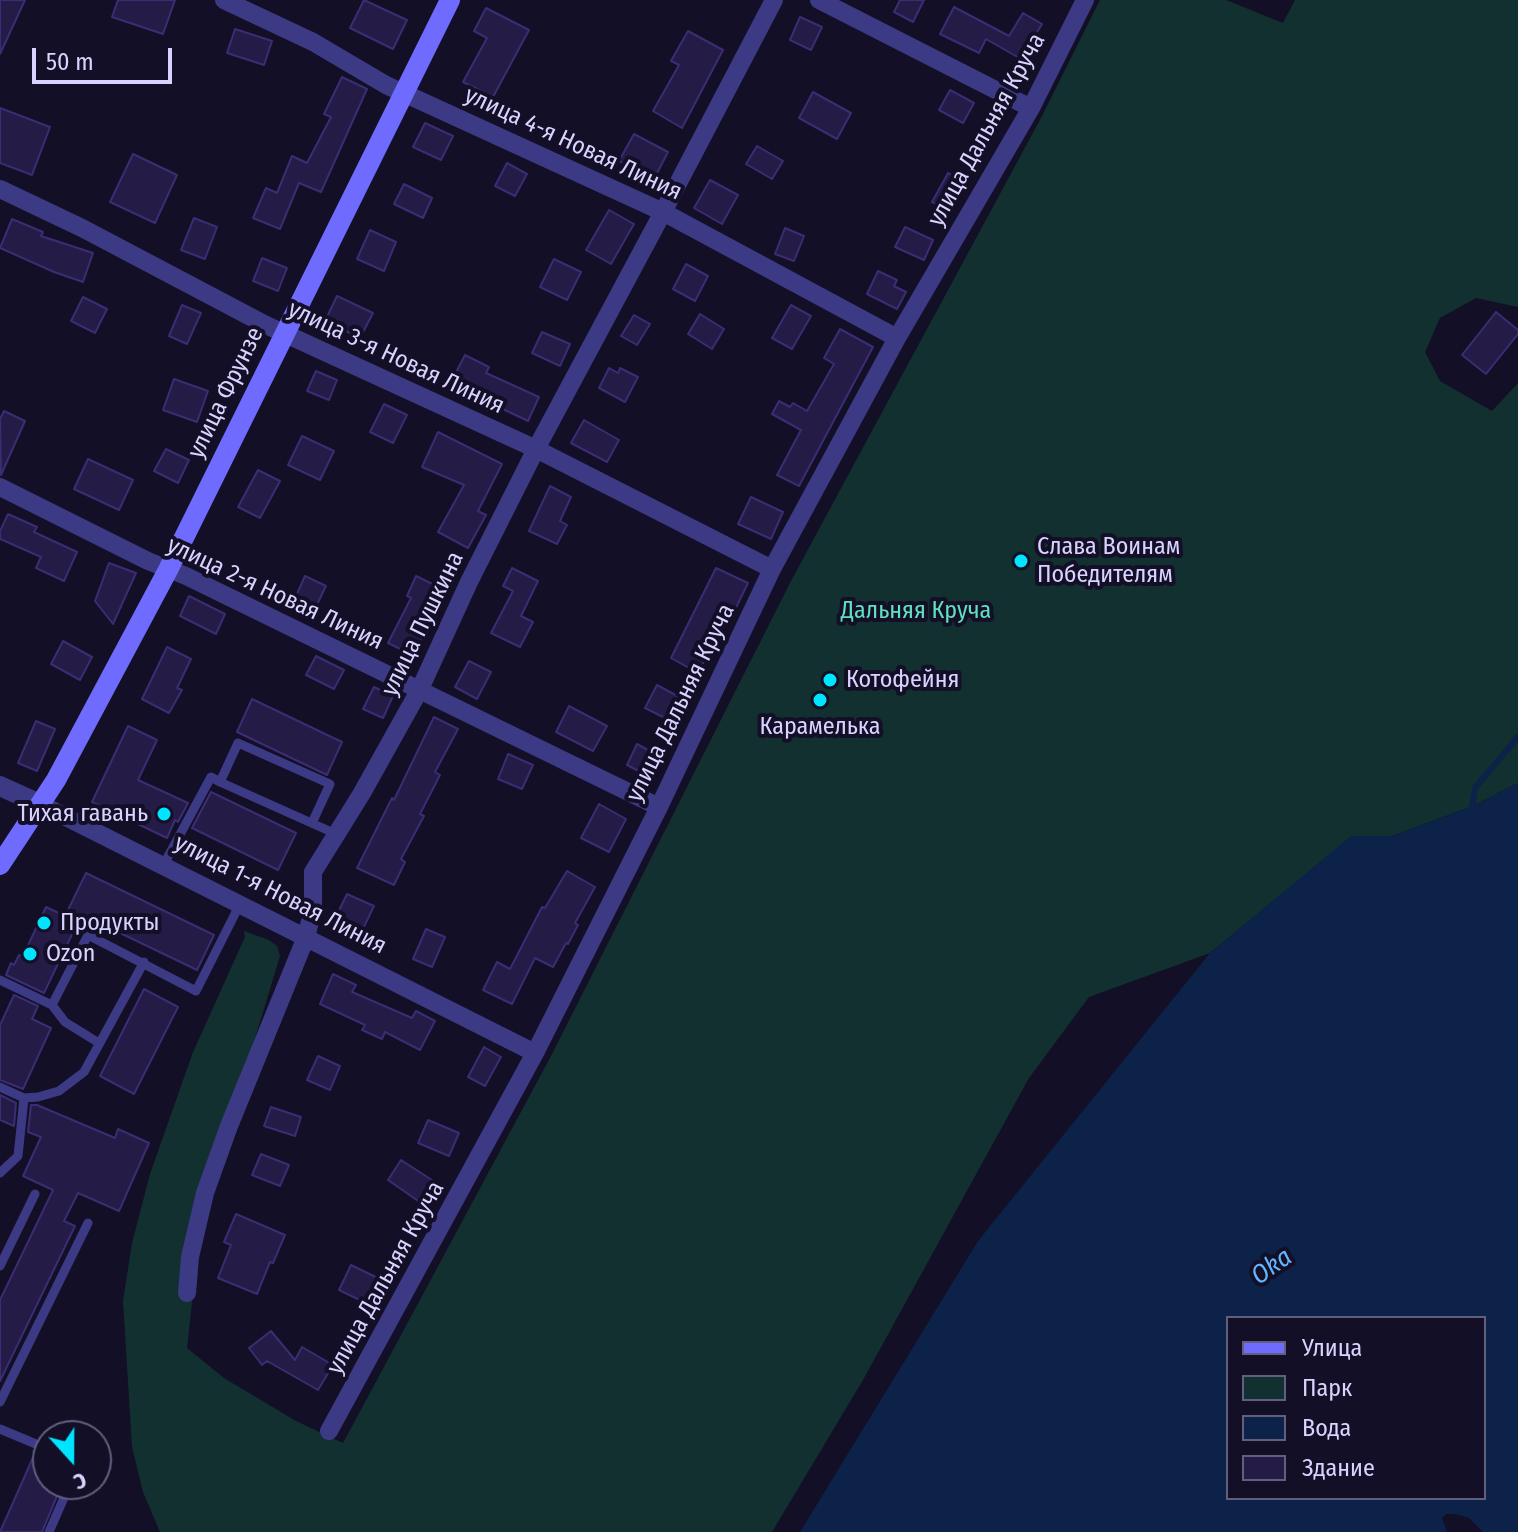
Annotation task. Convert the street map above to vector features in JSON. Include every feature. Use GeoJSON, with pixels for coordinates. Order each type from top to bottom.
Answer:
{"type":"FeatureCollection","features":[{"type":"Feature","properties":{"kind":"main road","name":"улица Фрунзе"},"geometry":{"type":"LineString","coordinates":[[0,865],[56,780],[168,570],[450,0]]}},
{"type":"Feature","properties":{"kind":"street","name":"улица 4-я Новая Линия"},"geometry":{"type":"LineString","coordinates":[[224,0],[313,42],[386,85],[663,212],[897,338]]}},
{"type":"Feature","properties":{"kind":"street","name":"улица Пушкина"},"geometry":{"type":"LineString","coordinates":[[187,1293],[190,1257],[205,1193],[306,937],[313,910],[313,872],[420,689],[469,582],[536,449],[774,0]]}},
{"type":"Feature","properties":{"kind":"street"},"geometry":{"type":"LineString","coordinates":[[819,0],[1031,108]]}},
{"type":"Feature","properties":{"kind":"street","name":"улица Дальняя Круча"},"geometry":{"type":"LineString","coordinates":[[329,1431],[535,1053],[659,807],[772,569],[897,338],[1031,108],[1085,0]]}},
{"type":"Feature","properties":{"kind":"street","name":"улица 3-я Новая Линия"},"geometry":{"type":"LineString","coordinates":[[0,189],[284,333],[536,449],[772,569]]}},
{"type":"Feature","properties":{"kind":"street","name":"улица 2-я Новая Линия"},"geometry":{"type":"LineString","coordinates":[[0,487],[659,807]]}},
{"type":"Feature","properties":{"kind":"street","name":"улица 1-я Новая Линия"},"geometry":{"type":"LineString","coordinates":[[0,786],[164,864],[535,1053]]}},
{"type":"Feature","properties":{"kind":"lane"},"geometry":{"type":"LineString","coordinates":[[220,782],[238,743],[330,784],[312,823]]}},
{"type":"Feature","properties":{"kind":"lane"},"geometry":{"type":"LineString","coordinates":[[164,864],[211,777],[336,834]]}},
{"type":"Feature","properties":{"kind":"lane"},"geometry":{"type":"LineString","coordinates":[[52,1005],[88,935],[196,991],[240,904]]}},
{"type":"Feature","properties":{"kind":"lane"},"geometry":{"type":"LineString","coordinates":[[0,1087],[24,1098],[59,1091],[84,1072],[144,962]]}},
{"type":"Feature","properties":{"kind":"lane"},"geometry":{"type":"LineString","coordinates":[[0,980],[52,1005],[65,1022],[99,1043]]}},
{"type":"Feature","properties":{"kind":"lane"},"geometry":{"type":"LineString","coordinates":[[0,1173],[18,1156],[24,1098]]}},
{"type":"Feature","properties":{"kind":"lane"},"geometry":{"type":"LineString","coordinates":[[0,1266],[35,1194]]}},
{"type":"Feature","properties":{"kind":"lane"},"geometry":{"type":"LineString","coordinates":[[0,1402],[88,1223]]}},
{"type":"Feature","properties":{"kind":"lane"},"geometry":{"type":"LineString","coordinates":[[0,1429],[32,1442]]}},
{"type":"Feature","properties":{"kind":"lane"},"geometry":{"type":"LineString","coordinates":[[49,1532],[63,1500]]}},
{"type":"Feature","properties":{"kind":"green space","name":"Дальняя Круча"},"geometry":{"type":"Polygon","coordinates":[[[1100,0],[1226,0],[1283,23],[1295,0],[1518,0],[1518,307],[1476,298],[1440,318],[1425,352],[1440,381],[1492,411],[1518,383],[1518,783],[1473,806],[1392,836],[1351,837],[1210,953],[1089,997],[1029,1078],[863,1380],[772,1532],[160,1532],[143,1492],[132,1447],[123,1301],[132,1243],[150,1174],[193,1052],[245,937],[244,931],[269,940],[277,946],[280,956],[202,1213],[187,1348],[224,1378],[296,1421],[343,1443],[551,1056],[792,579],[1042,116],[1100,0]]]}},
{"type":"Feature","properties":{"kind":"water","name":"Oka"},"geometry":{"type":"Polygon","coordinates":[[[1518,783],[1518,1532],[1483,1532],[1469,1518],[1446,1514],[1442,1518],[1447,1532],[800,1532],[978,1241],[1210,953],[1351,836],[1392,836],[1473,806],[1518,783]]]}},
{"type":"Feature","properties":{"kind":"building"},"geometry":{"type":"Polygon","coordinates":[[[0,0],[25,0],[0,54],[0,0]]]}},
{"type":"Feature","properties":{"kind":"building"},"geometry":{"type":"Polygon","coordinates":[[[118,0],[175,0],[163,34],[112,17],[118,0]]]}},
{"type":"Feature","properties":{"kind":"building"},"geometry":{"type":"Polygon","coordinates":[[[364,0],[407,20],[393,49],[350,28],[364,0]]]}},
{"type":"Feature","properties":{"kind":"building"},"geometry":{"type":"Polygon","coordinates":[[[900,0],[924,0],[913,22],[894,12],[900,0]]]}},
{"type":"Feature","properties":{"kind":"building"},"geometry":{"type":"Polygon","coordinates":[[[954,7],[1009,36],[1023,13],[1042,24],[1021,59],[986,39],[979,53],[940,34],[954,7]]]}},
{"type":"Feature","properties":{"kind":"building"},"geometry":{"type":"Polygon","coordinates":[[[486,8],[529,30],[493,97],[463,82],[487,38],[474,31],[486,8]]]}},
{"type":"Feature","properties":{"kind":"building"},"geometry":{"type":"Polygon","coordinates":[[[800,17],[822,27],[811,50],[790,40],[800,17]]]}},
{"type":"Feature","properties":{"kind":"building"},"geometry":{"type":"Polygon","coordinates":[[[235,29],[272,41],[264,65],[227,53],[235,29]]]}},
{"type":"Feature","properties":{"kind":"building"},"geometry":{"type":"Polygon","coordinates":[[[688,31],[723,50],[682,128],[653,111],[679,65],[671,61],[688,31]]]}},
{"type":"Feature","properties":{"kind":"building"},"geometry":{"type":"Polygon","coordinates":[[[342,77],[367,89],[321,192],[299,183],[280,229],[253,218],[266,188],[277,193],[292,156],[307,163],[331,117],[324,114],[342,77]]]}},
{"type":"Feature","properties":{"kind":"building"},"geometry":{"type":"Polygon","coordinates":[[[950,90],[974,103],[963,123],[939,110],[950,90]]]}},
{"type":"Feature","properties":{"kind":"building"},"geometry":{"type":"Polygon","coordinates":[[[813,92],[851,113],[837,139],[799,118],[813,92]]]}},
{"type":"Feature","properties":{"kind":"building"},"geometry":{"type":"Polygon","coordinates":[[[0,108],[50,127],[32,175],[0,163],[0,108]]]}},
{"type":"Feature","properties":{"kind":"building"},"geometry":{"type":"Polygon","coordinates":[[[425,123],[453,136],[441,160],[413,147],[425,123]]]}},
{"type":"Feature","properties":{"kind":"building"},"geometry":{"type":"Polygon","coordinates":[[[634,134],[668,152],[654,179],[619,161],[634,134]]]}},
{"type":"Feature","properties":{"kind":"building"},"geometry":{"type":"Polygon","coordinates":[[[757,146],[783,161],[772,179],[746,164],[757,146]]]}},
{"type":"Feature","properties":{"kind":"building"},"geometry":{"type":"Polygon","coordinates":[[[133,154],[177,175],[155,223],[110,202],[133,154]]]}},
{"type":"Feature","properties":{"kind":"building"},"geometry":{"type":"Polygon","coordinates":[[[507,163],[527,174],[515,196],[495,186],[507,163]]]}},
{"type":"Feature","properties":{"kind":"building"},"geometry":{"type":"Polygon","coordinates":[[[948,173],[965,182],[949,211],[932,202],[948,173]]]}},
{"type":"Feature","properties":{"kind":"building"},"geometry":{"type":"Polygon","coordinates":[[[710,180],[738,195],[722,224],[694,208],[710,180]]]}},
{"type":"Feature","properties":{"kind":"building"},"geometry":{"type":"Polygon","coordinates":[[[404,184],[432,198],[423,218],[394,204],[404,184]]]}},
{"type":"Feature","properties":{"kind":"building"},"geometry":{"type":"Polygon","coordinates":[[[609,210],[634,224],[611,264],[586,250],[609,210]]]}},
{"type":"Feature","properties":{"kind":"building"},"geometry":{"type":"Polygon","coordinates":[[[194,218],[217,227],[205,259],[181,250],[194,218]]]}},
{"type":"Feature","properties":{"kind":"building"},"geometry":{"type":"Polygon","coordinates":[[[12,219],[43,232],[41,236],[93,253],[83,282],[0,248],[12,219]]]}},
{"type":"Feature","properties":{"kind":"building"},"geometry":{"type":"Polygon","coordinates":[[[905,227],[933,240],[924,260],[895,247],[905,227]]]}},
{"type":"Feature","properties":{"kind":"building"},"geometry":{"type":"Polygon","coordinates":[[[785,228],[804,236],[794,261],[775,254],[785,228]]]}},
{"type":"Feature","properties":{"kind":"building"},"geometry":{"type":"Polygon","coordinates":[[[370,230],[396,242],[384,271],[357,259],[370,230]]]}},
{"type":"Feature","properties":{"kind":"building"},"geometry":{"type":"Polygon","coordinates":[[[262,258],[287,268],[278,291],[253,281],[262,258]]]}},
{"type":"Feature","properties":{"kind":"building"},"geometry":{"type":"Polygon","coordinates":[[[554,259],[581,272],[567,300],[540,287],[554,259]]]}},
{"type":"Feature","properties":{"kind":"building"},"geometry":{"type":"Polygon","coordinates":[[[686,264],[708,276],[695,301],[673,289],[686,264]]]}},
{"type":"Feature","properties":{"kind":"building"},"geometry":{"type":"Polygon","coordinates":[[[878,271],[897,280],[894,286],[906,292],[897,309],[867,294],[878,271]]]}},
{"type":"Feature","properties":{"kind":"building"},"geometry":{"type":"Polygon","coordinates":[[[337,296],[373,313],[360,338],[325,321],[337,296]]]}},
{"type":"Feature","properties":{"kind":"building"},"geometry":{"type":"Polygon","coordinates":[[[83,297],[107,309],[95,333],[71,321],[83,297]]]}},
{"type":"Feature","properties":{"kind":"building"},"geometry":{"type":"Polygon","coordinates":[[[182,305],[201,313],[187,344],[169,336],[182,305]]]}},
{"type":"Feature","properties":{"kind":"building"},"geometry":{"type":"Polygon","coordinates":[[[791,305],[811,316],[792,349],[772,338],[791,305]]]}},
{"type":"Feature","properties":{"kind":"building"},"geometry":{"type":"Polygon","coordinates":[[[1496,312],[1518,330],[1518,334],[1486,374],[1462,355],[1496,312]]]}},
{"type":"Feature","properties":{"kind":"building"},"geometry":{"type":"Polygon","coordinates":[[[700,314],[724,329],[712,349],[688,334],[700,314]]]}},
{"type":"Feature","properties":{"kind":"building"},"geometry":{"type":"Polygon","coordinates":[[[634,315],[650,324],[637,345],[621,336],[634,315]]]}},
{"type":"Feature","properties":{"kind":"building"},"geometry":{"type":"Polygon","coordinates":[[[840,329],[873,347],[799,486],[777,475],[801,430],[772,414],[779,401],[790,407],[793,403],[807,411],[834,364],[824,358],[840,329]]]}},
{"type":"Feature","properties":{"kind":"building"},"geometry":{"type":"Polygon","coordinates":[[[542,332],[570,344],[560,366],[532,353],[542,332]]]}},
{"type":"Feature","properties":{"kind":"building"},"geometry":{"type":"Polygon","coordinates":[[[465,355],[489,367],[486,373],[539,397],[528,421],[450,384],[465,355]]]}},
{"type":"Feature","properties":{"kind":"building"},"geometry":{"type":"Polygon","coordinates":[[[609,368],[618,373],[620,368],[638,377],[625,402],[599,388],[609,368]]]}},
{"type":"Feature","properties":{"kind":"building"},"geometry":{"type":"Polygon","coordinates":[[[316,371],[337,380],[329,400],[307,391],[316,371]]]}},
{"type":"Feature","properties":{"kind":"building"},"geometry":{"type":"Polygon","coordinates":[[[174,379],[208,391],[197,422],[163,410],[174,379]]]}},
{"type":"Feature","properties":{"kind":"building"},"geometry":{"type":"Polygon","coordinates":[[[384,404],[407,415],[393,443],[370,432],[384,404]]]}},
{"type":"Feature","properties":{"kind":"building"},"geometry":{"type":"Polygon","coordinates":[[[4,411],[25,421],[1,475],[0,419],[4,411]]]}},
{"type":"Feature","properties":{"kind":"building"},"geometry":{"type":"Polygon","coordinates":[[[584,420],[619,440],[607,462],[571,443],[584,420]]]}},
{"type":"Feature","properties":{"kind":"building"},"geometry":{"type":"Polygon","coordinates":[[[438,432],[502,464],[478,511],[486,515],[468,548],[438,532],[464,485],[422,467],[438,432]]]}},
{"type":"Feature","properties":{"kind":"building"},"geometry":{"type":"Polygon","coordinates":[[[302,436],[334,451],[320,480],[288,465],[302,436]]]}},
{"type":"Feature","properties":{"kind":"building"},"geometry":{"type":"Polygon","coordinates":[[[166,449],[189,460],[178,483],[154,471],[166,449]]]}},
{"type":"Feature","properties":{"kind":"building"},"geometry":{"type":"Polygon","coordinates":[[[88,459],[133,480],[119,510],[74,489],[88,459]]]}},
{"type":"Feature","properties":{"kind":"building"},"geometry":{"type":"Polygon","coordinates":[[[258,470],[280,481],[260,518],[238,507],[258,470]]]}},
{"type":"Feature","properties":{"kind":"building"},"geometry":{"type":"Polygon","coordinates":[[[550,486],[571,497],[560,521],[567,525],[557,544],[529,531],[550,486]]]}},
{"type":"Feature","properties":{"kind":"building"},"geometry":{"type":"Polygon","coordinates":[[[751,497],[783,512],[771,539],[738,524],[751,497]]]}},
{"type":"Feature","properties":{"kind":"building"},"geometry":{"type":"Polygon","coordinates":[[[8,514],[37,527],[34,532],[77,552],[64,581],[36,568],[41,557],[0,539],[0,531],[8,514]]]}},
{"type":"Feature","properties":{"kind":"building"},"geometry":{"type":"Polygon","coordinates":[[[109,563],[136,573],[113,624],[95,601],[109,563]]]}},
{"type":"Feature","properties":{"kind":"building"},"geometry":{"type":"Polygon","coordinates":[[[512,568],[538,581],[521,616],[533,622],[520,647],[491,633],[513,591],[503,586],[512,568]]]}},
{"type":"Feature","properties":{"kind":"building"},"geometry":{"type":"Polygon","coordinates":[[[716,568],[748,583],[698,673],[671,658],[716,568]]]}},
{"type":"Feature","properties":{"kind":"building"},"geometry":{"type":"Polygon","coordinates":[[[305,576],[326,586],[311,617],[291,607],[305,576]]]}},
{"type":"Feature","properties":{"kind":"building"},"geometry":{"type":"Polygon","coordinates":[[[416,576],[447,591],[413,655],[388,643],[411,598],[407,596],[416,576]]]}},
{"type":"Feature","properties":{"kind":"building"},"geometry":{"type":"Polygon","coordinates":[[[189,596],[225,614],[216,634],[180,616],[189,596]]]}},
{"type":"Feature","properties":{"kind":"building"},"geometry":{"type":"Polygon","coordinates":[[[63,641],[92,657],[80,680],[51,664],[63,641]]]}},
{"type":"Feature","properties":{"kind":"building"},"geometry":{"type":"Polygon","coordinates":[[[167,647],[191,659],[177,688],[182,690],[169,713],[142,699],[167,647]]]}},
{"type":"Feature","properties":{"kind":"building"},"geometry":{"type":"Polygon","coordinates":[[[316,656],[344,670],[334,689],[306,675],[316,656]]]}},
{"type":"Feature","properties":{"kind":"building"},"geometry":{"type":"Polygon","coordinates":[[[469,661],[491,672],[477,699],[455,687],[469,661]]]}},
{"type":"Feature","properties":{"kind":"building"},"geometry":{"type":"Polygon","coordinates":[[[657,685],[685,700],[673,722],[645,708],[657,685]]]}},
{"type":"Feature","properties":{"kind":"building"},"geometry":{"type":"Polygon","coordinates":[[[374,687],[393,696],[383,718],[363,709],[374,687]]]}},
{"type":"Feature","properties":{"kind":"building"},"geometry":{"type":"Polygon","coordinates":[[[252,699],[342,742],[327,775],[237,732],[252,699]]]}},
{"type":"Feature","properties":{"kind":"building"},"geometry":{"type":"Polygon","coordinates":[[[569,706],[607,726],[593,751],[556,732],[569,706]]]}},
{"type":"Feature","properties":{"kind":"building"},"geometry":{"type":"Polygon","coordinates":[[[434,717],[458,729],[435,772],[440,775],[420,814],[424,816],[401,859],[405,862],[394,885],[357,868],[434,717]]]}},
{"type":"Feature","properties":{"kind":"building"},"geometry":{"type":"Polygon","coordinates":[[[36,721],[55,729],[37,771],[18,763],[36,721]]]}},
{"type":"Feature","properties":{"kind":"building"},"geometry":{"type":"Polygon","coordinates":[[[128,726],[157,740],[138,780],[188,803],[178,822],[175,820],[167,838],[92,802],[128,726]]]}},
{"type":"Feature","properties":{"kind":"building"},"geometry":{"type":"Polygon","coordinates":[[[637,744],[661,757],[650,777],[627,765],[637,744]]]}},
{"type":"Feature","properties":{"kind":"building"},"geometry":{"type":"Polygon","coordinates":[[[508,754],[533,765],[522,789],[498,779],[508,754]]]}},
{"type":"Feature","properties":{"kind":"building"},"geometry":{"type":"Polygon","coordinates":[[[211,792],[296,833],[278,870],[192,828],[211,792]]]}},
{"type":"Feature","properties":{"kind":"building"},"geometry":{"type":"Polygon","coordinates":[[[599,804],[626,819],[609,852],[581,838],[599,804]]]}},
{"type":"Feature","properties":{"kind":"building"},"geometry":{"type":"Polygon","coordinates":[[[567,871],[595,887],[575,923],[578,925],[553,967],[535,958],[512,1004],[483,990],[497,962],[510,969],[542,907],[545,908],[567,871]]]}},
{"type":"Feature","properties":{"kind":"building"},"geometry":{"type":"Polygon","coordinates":[[[86,873],[214,935],[197,970],[91,919],[88,927],[65,916],[86,873]]]}},
{"type":"Feature","properties":{"kind":"building"},"geometry":{"type":"Polygon","coordinates":[[[347,894],[374,906],[361,933],[334,921],[347,894]]]}},
{"type":"Feature","properties":{"kind":"building"},"geometry":{"type":"Polygon","coordinates":[[[46,907],[78,922],[44,993],[6,975],[11,963],[14,965],[19,955],[23,956],[46,907]]]}},
{"type":"Feature","properties":{"kind":"building"},"geometry":{"type":"Polygon","coordinates":[[[426,929],[445,937],[432,967],[413,959],[426,929]]]}},
{"type":"Feature","properties":{"kind":"building"},"geometry":{"type":"Polygon","coordinates":[[[333,974],[356,985],[352,992],[412,1018],[416,1011],[435,1021],[420,1050],[385,1032],[382,1039],[362,1030],[365,1025],[320,1004],[333,974]]]}},
{"type":"Feature","properties":{"kind":"building"},"geometry":{"type":"Polygon","coordinates":[[[144,989],[178,1007],[134,1094],[100,1076],[144,989]]]}},
{"type":"Feature","properties":{"kind":"building"},"geometry":{"type":"Polygon","coordinates":[[[14,995],[38,1006],[32,1019],[51,1028],[23,1089],[0,1080],[0,1025],[14,995]]]}},
{"type":"Feature","properties":{"kind":"building"},"geometry":{"type":"Polygon","coordinates":[[[484,1047],[501,1057],[485,1086],[468,1077],[484,1047]]]}},
{"type":"Feature","properties":{"kind":"building"},"geometry":{"type":"Polygon","coordinates":[[[318,1056],[340,1066],[330,1090],[307,1080],[318,1056]]]}},
{"type":"Feature","properties":{"kind":"building"},"geometry":{"type":"Polygon","coordinates":[[[0,1095],[16,1103],[14,1126],[0,1120],[0,1095]]]}},
{"type":"Feature","properties":{"kind":"building"},"geometry":{"type":"Polygon","coordinates":[[[31,1105],[115,1138],[118,1129],[149,1143],[119,1211],[78,1193],[64,1221],[75,1226],[0,1381],[0,1300],[53,1190],[23,1176],[41,1137],[28,1132],[31,1105]]]}},
{"type":"Feature","properties":{"kind":"building"},"geometry":{"type":"Polygon","coordinates":[[[271,1107],[301,1117],[295,1136],[264,1126],[271,1107]]]}},
{"type":"Feature","properties":{"kind":"building"},"geometry":{"type":"Polygon","coordinates":[[[428,1120],[459,1133],[449,1156],[418,1143],[428,1120]]]}},
{"type":"Feature","properties":{"kind":"building"},"geometry":{"type":"Polygon","coordinates":[[[261,1154],[289,1165],[280,1186],[252,1175],[261,1154]]]}},
{"type":"Feature","properties":{"kind":"building"},"geometry":{"type":"Polygon","coordinates":[[[401,1160],[435,1182],[421,1203],[388,1180],[401,1160]]]}},
{"type":"Feature","properties":{"kind":"building"},"geometry":{"type":"Polygon","coordinates":[[[236,1214],[285,1235],[257,1294],[218,1278],[231,1245],[224,1242],[236,1214]]]}},
{"type":"Feature","properties":{"kind":"building"},"geometry":{"type":"Polygon","coordinates":[[[351,1265],[384,1281],[372,1306],[339,1290],[351,1265]]]}},
{"type":"Feature","properties":{"kind":"building"},"geometry":{"type":"Polygon","coordinates":[[[271,1331],[295,1360],[302,1347],[333,1365],[318,1390],[267,1361],[262,1365],[249,1348],[271,1331]]]}},
{"type":"Feature","properties":{"kind":"building"},"geometry":{"type":"Polygon","coordinates":[[[32,1460],[32,1500],[55,1500],[42,1532],[0,1532],[32,1460]]]}},
{"type":"Feature","properties":{"kind":"waterway"},"geometry":{"type":"LineString","coordinates":[[1471,814],[1475,788],[1518,737]]}},
{"type":"Feature","properties":{"kind":"place","name":"Слава Воинам Победителям"},"geometry":{"type":"Point","coordinates":[1021,561]}},
{"type":"Feature","properties":{"kind":"place","name":"Котофейня"},"geometry":{"type":"Point","coordinates":[830,680]}},
{"type":"Feature","properties":{"kind":"place","name":"Карамелька"},"geometry":{"type":"Point","coordinates":[820,700]}},
{"type":"Feature","properties":{"kind":"place","name":"Тихая гавань"},"geometry":{"type":"Point","coordinates":[164,814]}},
{"type":"Feature","properties":{"kind":"place","name":"Продукты"},"geometry":{"type":"Point","coordinates":[44,923]}},
{"type":"Feature","properties":{"kind":"place","name":"Ozon"},"geometry":{"type":"Point","coordinates":[30,954]}}]}
